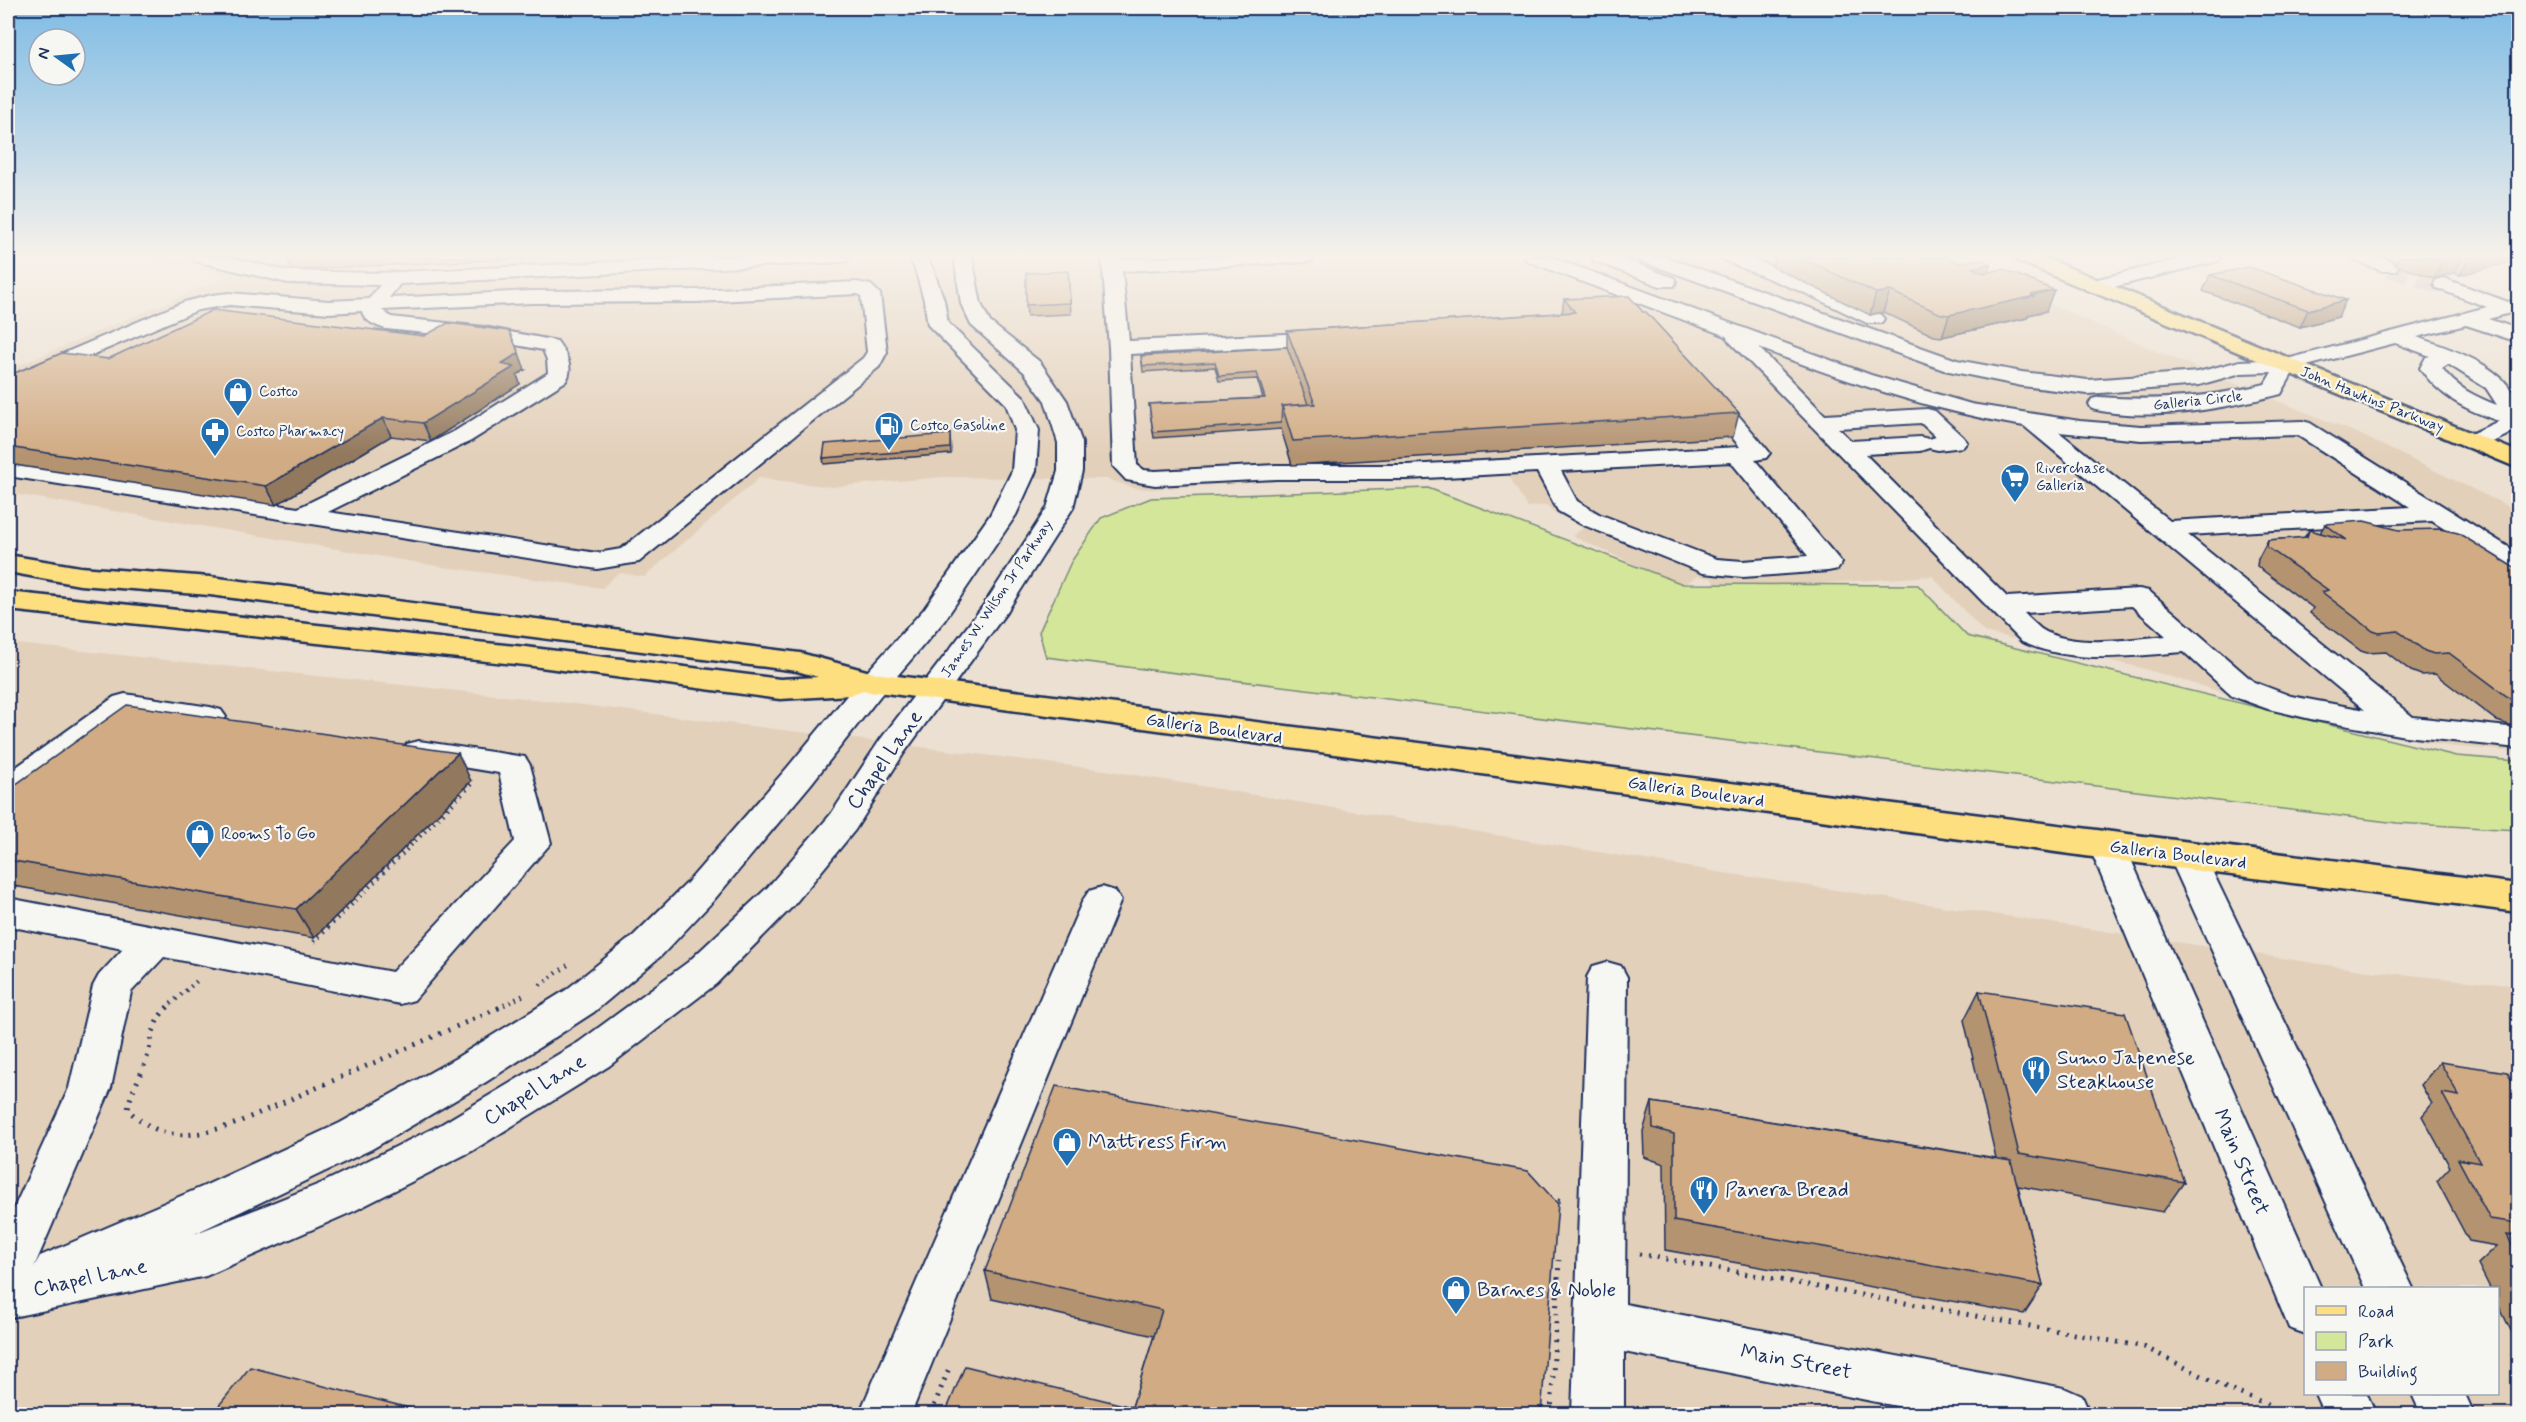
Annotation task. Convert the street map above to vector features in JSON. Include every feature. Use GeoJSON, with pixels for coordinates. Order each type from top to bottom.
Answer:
{"type":"FeatureCollection","features":[{"type":"Feature","properties":{"kind":"main road","name":"John Hawkins Parkway"},"geometry":{"type":"LineString","coordinates":[[2185,323],[2518,461]]}},
{"type":"Feature","properties":{"kind":"main road"},"geometry":{"type":"LineString","coordinates":[[8,564],[80,576],[210,586],[800,662],[874,683]]}},
{"type":"Feature","properties":{"kind":"main road"},"geometry":{"type":"LineString","coordinates":[[8,601],[525,656],[780,689],[874,683]]}},
{"type":"Feature","properties":{"kind":"main road","name":"Galleria Boulevard"},"geometry":{"type":"LineString","coordinates":[[874,683],[2518,898]]}},
{"type":"Feature","properties":{"kind":"street"},"geometry":{"type":"LineString","coordinates":[[8,385],[151,323]]}},
{"type":"Feature","properties":{"kind":"street"},"geometry":{"type":"LineString","coordinates":[[301,516],[455,440],[558,376],[559,368],[555,351],[550,345],[484,333],[390,323]]}},
{"type":"Feature","properties":{"kind":"street"},"geometry":{"type":"LineString","coordinates":[[8,469],[597,561],[629,556],[871,362],[877,352],[874,323]]}},
{"type":"Feature","properties":{"kind":"street"},"geometry":{"type":"LineString","coordinates":[[874,683],[934,615],[1003,515],[1024,471],[1027,430],[1016,402],[938,323]]}},
{"type":"Feature","properties":{"kind":"street","name":"James W. Wilson Jr Parkway"},"geometry":{"type":"LineString","coordinates":[[934,691],[994,610],[1060,508],[1071,471],[1070,443],[1056,401],[1032,368],[980,323]]}},
{"type":"Feature","properties":{"kind":"street"},"geometry":{"type":"LineString","coordinates":[[1117,323],[1125,466],[1138,476],[1155,478],[1276,472],[1407,472],[1758,453],[1697,382]]}},
{"type":"Feature","properties":{"kind":"street"},"geometry":{"type":"LineString","coordinates":[[1711,323],[1863,380],[1969,410],[2031,421],[2080,428],[2155,433],[2302,428],[2518,564]]}},
{"type":"Feature","properties":{"kind":"street","name":"Galleria Circle"},"geometry":{"type":"LineString","coordinates":[[1787,323],[1931,376],[2004,393],[2057,401],[2118,406],[2175,406],[2231,400],[2273,389],[2287,365]]}},
{"type":"Feature","properties":{"kind":"street","name":"Galleria Circle"},"geometry":{"type":"LineString","coordinates":[[1834,323],[1952,365],[2022,379],[2088,387],[2199,378],[2240,367],[2287,365]]}},
{"type":"Feature","properties":{"kind":"street"},"geometry":{"type":"LineString","coordinates":[[1888,323],[1952,346],[2003,358],[2066,364],[2088,387],[2155,433]]}},
{"type":"Feature","properties":{"kind":"street"},"geometry":{"type":"LineString","coordinates":[[2287,365],[2452,323]]}},
{"type":"Feature","properties":{"kind":"street"},"geometry":{"type":"LineString","coordinates":[[2482,323],[2518,336]]}},
{"type":"Feature","properties":{"kind":"street"},"geometry":{"type":"LineString","coordinates":[[1729,330],[2032,636],[2053,644],[2084,648],[2191,643]]}},
{"type":"Feature","properties":{"kind":"street"},"geometry":{"type":"LineString","coordinates":[[1119,348],[1350,336]]}},
{"type":"Feature","properties":{"kind":"street"},"geometry":{"type":"LineString","coordinates":[[2397,337],[2448,356],[2495,384],[2514,415],[2506,427],[2472,442]]}},
{"type":"Feature","properties":{"kind":"street"},"geometry":{"type":"LineString","coordinates":[[2448,356],[2434,362],[2431,368],[2436,379],[2473,403],[2512,418]]}},
{"type":"Feature","properties":{"kind":"street"},"geometry":{"type":"LineString","coordinates":[[1819,422],[1928,416],[1955,442],[1845,448]]}},
{"type":"Feature","properties":{"kind":"street"},"geometry":{"type":"LineString","coordinates":[[2031,421],[2405,726]]}},
{"type":"Feature","properties":{"kind":"street"},"geometry":{"type":"LineString","coordinates":[[1546,465],[1567,506],[1590,519],[1713,567],[1743,569],[1828,563],[1737,454]]}},
{"type":"Feature","properties":{"kind":"street"},"geometry":{"type":"LineString","coordinates":[[2164,529],[2437,513]]}},
{"type":"Feature","properties":{"kind":"street"},"geometry":{"type":"LineString","coordinates":[[2000,606],[2139,597],[2243,689],[2260,697],[2299,707],[2405,726],[2518,738]]}},
{"type":"Feature","properties":{"kind":"street","name":"Chapel Lane"},"geometry":{"type":"LineString","coordinates":[[8,1294],[218,1202],[356,1136],[471,1070],[580,1001],[648,945],[700,892],[874,683]]}},
{"type":"Feature","properties":{"kind":"street","name":"Chapel Lane"},"geometry":{"type":"LineString","coordinates":[[8,1294],[206,1254],[338,1197],[456,1138],[594,1054],[702,973],[780,897],[843,822],[892,747],[934,691]]}},
{"type":"Feature","properties":{"kind":"street"},"geometry":{"type":"LineString","coordinates":[[8,789],[125,704],[242,723]]}},
{"type":"Feature","properties":{"kind":"street"},"geometry":{"type":"LineString","coordinates":[[8,912],[400,989],[533,843],[513,765],[384,745]]}},
{"type":"Feature","properties":{"kind":"street","name":"Main Street"},"geometry":{"type":"LineString","coordinates":[[2107,846],[2304,1306]]}},
{"type":"Feature","properties":{"kind":"street"},"geometry":{"type":"LineString","coordinates":[[2187,856],[2389,1287]]}},
{"type":"Feature","properties":{"kind":"street"},"geometry":{"type":"LineString","coordinates":[[885,1414],[1102,900]]}},
{"type":"Feature","properties":{"kind":"street"},"geometry":{"type":"LineString","coordinates":[[8,1272],[90,1088],[113,986],[137,959],[158,941]]}},
{"type":"Feature","properties":{"kind":"street"},"geometry":{"type":"LineString","coordinates":[[1592,1413],[1600,1323],[1607,977]]}},
{"type":"Feature","properties":{"kind":"street","name":"Main Street"},"geometry":{"type":"LineString","coordinates":[[1600,1323],[2064,1414]]}},
{"type":"Feature","properties":{"kind":"street"},"geometry":{"type":"LineString","coordinates":[[2341,1395],[2350,1414]]}},
{"type":"Feature","properties":{"kind":"street"},"geometry":{"type":"LineString","coordinates":[[2438,1395],[2448,1414]]}},
{"type":"Feature","properties":{"kind":"path"},"geometry":{"type":"LineString","coordinates":[[303,941],[313,943],[478,778]]}},
{"type":"Feature","properties":{"kind":"path"},"geometry":{"type":"LineString","coordinates":[[227,955],[159,1014],[152,1030],[146,1064],[130,1095],[128,1110],[144,1126],[180,1138],[202,1135],[234,1125],[473,1021],[531,992],[573,962]]}},
{"type":"Feature","properties":{"kind":"path"},"geometry":{"type":"LineString","coordinates":[[1539,1197],[1562,1201],[1562,1211]]}},
{"type":"Feature","properties":{"kind":"path"},"geometry":{"type":"LineString","coordinates":[[1560,1252],[1592,1413]]}},
{"type":"Feature","properties":{"kind":"path"},"geometry":{"type":"LineString","coordinates":[[1639,1254],[2144,1347],[2230,1390],[2270,1405],[2270,1414]]}},
{"type":"Feature","properties":{"kind":"path"},"geometry":{"type":"LineString","coordinates":[[931,1414],[952,1360]]}},
{"type":"Feature","properties":{"kind":"shaded area","name":"Riverchase Galleria"},"geometry":{"type":"Polygon","coordinates":[[[117,323],[2094,323],[2357,433],[2518,511],[2518,752],[2447,746],[2311,719],[2138,667],[1984,632],[1932,576],[1720,590],[1711,578],[1697,576],[1682,586],[1572,536],[1585,527],[1553,512],[1547,505],[1527,507],[1509,476],[1405,482],[1292,480],[1152,489],[1134,488],[1107,479],[943,477],[831,487],[759,478],[644,577],[621,573],[602,588],[443,567],[8,493],[8,370],[117,323]]]}},
{"type":"Feature","properties":{"kind":"shaded area"},"geometry":{"type":"Polygon","coordinates":[[[8,643],[543,700],[1105,770],[1724,873],[2360,970],[2518,986],[2518,1414],[8,1414],[8,643]]]}},
{"type":"Feature","properties":{"kind":"green space"},"geometry":{"type":"Polygon","coordinates":[[[1428,488],[1683,584],[1918,585],[1967,636],[2456,756],[2518,761],[2518,830],[2397,823],[1046,657],[1039,632],[1071,562],[1101,518],[1151,498],[1428,488]]]}},
{"type":"Feature","properties":{"kind":"building","name":"Costco"},"geometry":{"type":"Polygon","coordinates":[[[184,323],[321,323],[424,336],[451,323],[509,331],[519,353],[501,364],[514,367],[423,423],[383,418],[266,486],[8,447],[8,376],[62,353],[108,359],[184,323]]]}},
{"type":"Feature","properties":{"kind":"building"},"geometry":{"type":"Polygon","coordinates":[[[1403,323],[1656,323],[1739,413],[1293,441],[1282,406],[1315,404],[1287,331],[1403,323]]]}},
{"type":"Feature","properties":{"kind":"building"},"geometry":{"type":"Polygon","coordinates":[[[1287,347],[1308,404],[1282,406],[1281,423],[1153,432],[1149,404],[1265,398],[1257,373],[1219,376],[1215,362],[1143,366],[1141,356],[1287,347]]]}},
{"type":"Feature","properties":{"kind":"building"},"geometry":{"type":"Polygon","coordinates":[[[950,434],[950,448],[823,458],[825,444],[950,434]]]}},
{"type":"Feature","properties":{"kind":"building"},"geometry":{"type":"Polygon","coordinates":[[[2364,521],[2399,530],[2440,529],[2458,533],[2518,570],[2518,702],[2512,700],[2449,653],[2434,654],[2425,651],[2398,631],[2379,633],[2373,631],[2322,592],[2328,590],[2267,547],[2268,540],[2307,537],[2309,530],[2347,540],[2325,524],[2364,521]]]}},
{"type":"Feature","properties":{"kind":"building","name":"Rooms To Go"},"geometry":{"type":"Polygon","coordinates":[[[127,705],[458,753],[296,909],[8,860],[8,790],[127,705]]]}},
{"type":"Feature","properties":{"kind":"building"},"geometry":{"type":"Polygon","coordinates":[[[1979,991],[2125,1013],[2184,1182],[2019,1154],[1979,991]]]}},
{"type":"Feature","properties":{"kind":"building"},"geometry":{"type":"Polygon","coordinates":[[[2440,1062],[2507,1072],[2518,1091],[2518,1223],[2490,1219],[2458,1159],[2480,1163],[2442,1093],[2459,1096],[2440,1062]]]}},
{"type":"Feature","properties":{"kind":"building"},"geometry":{"type":"Polygon","coordinates":[[[1056,1086],[1528,1171],[1558,1204],[1541,1414],[945,1414],[965,1366],[1132,1407],[1162,1310],[985,1271],[1056,1086]]]}},
{"type":"Feature","properties":{"kind":"building"},"geometry":{"type":"Polygon","coordinates":[[[1652,1102],[2011,1161],[2043,1285],[1674,1221],[1674,1134],[1653,1128],[1652,1102]]]}},
{"type":"Feature","properties":{"kind":"building"},"geometry":{"type":"Polygon","coordinates":[[[2507,1235],[2518,1237],[2518,1257],[2507,1235]]]}},
{"type":"Feature","properties":{"kind":"building"},"geometry":{"type":"Polygon","coordinates":[[[250,1367],[417,1410],[414,1414],[212,1414],[250,1367]]]}},
{"type":"Feature","properties":{"kind":"place","name":"Costco"},"geometry":{"type":"Point","coordinates":[238,418]}},
{"type":"Feature","properties":{"kind":"place","name":"Costco Gasoline"},"geometry":{"type":"Point","coordinates":[889,452]}},
{"type":"Feature","properties":{"kind":"place","name":"Costco Pharmacy"},"geometry":{"type":"Point","coordinates":[215,458]}},
{"type":"Feature","properties":{"kind":"place","name":"Riverchase Galleria"},"geometry":{"type":"Point","coordinates":[2015,504]}},
{"type":"Feature","properties":{"kind":"place","name":"Rooms To Go"},"geometry":{"type":"Point","coordinates":[200,860]}},
{"type":"Feature","properties":{"kind":"place","name":"Sumo Japenese Steakhouse"},"geometry":{"type":"Point","coordinates":[2036,1096]}},
{"type":"Feature","properties":{"kind":"place","name":"Mattress Firm"},"geometry":{"type":"Point","coordinates":[1067,1168]}},
{"type":"Feature","properties":{"kind":"place","name":"Panera Bread"},"geometry":{"type":"Point","coordinates":[1704,1216]}},
{"type":"Feature","properties":{"kind":"place","name":"Barnes & Noble"},"geometry":{"type":"Point","coordinates":[1456,1316]}}]}
